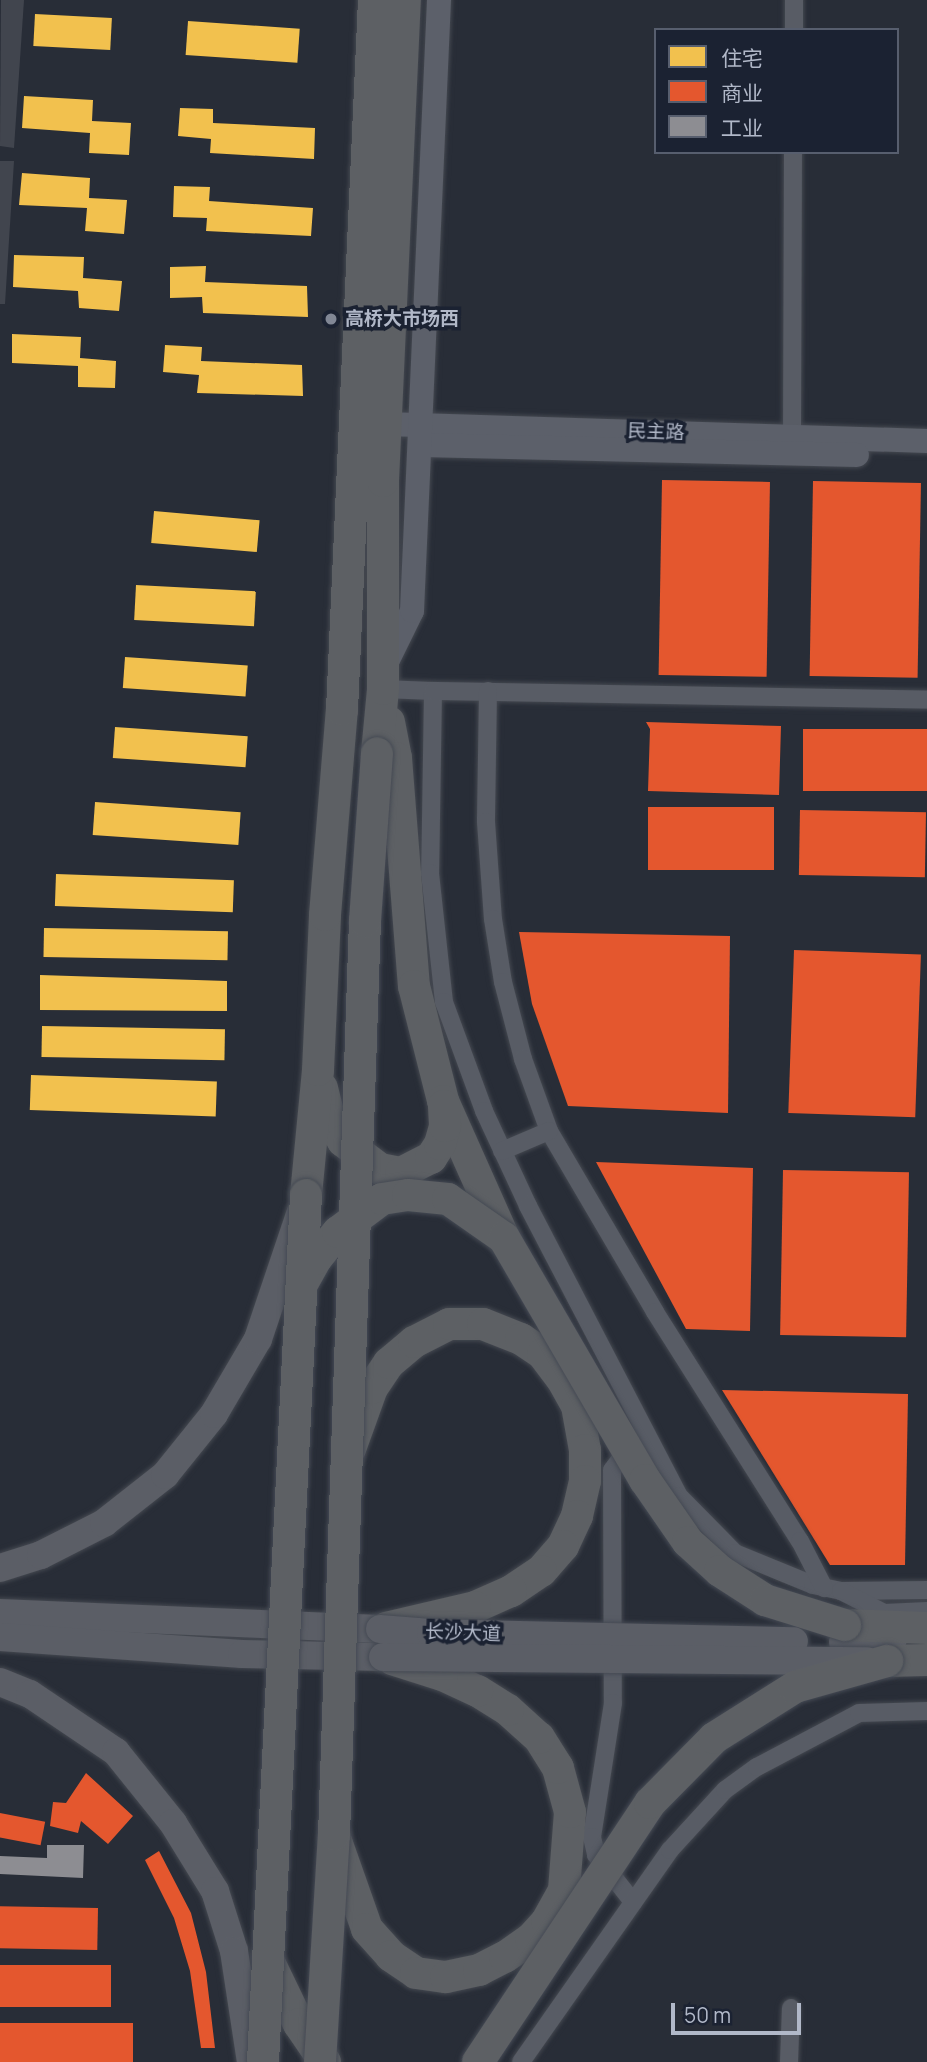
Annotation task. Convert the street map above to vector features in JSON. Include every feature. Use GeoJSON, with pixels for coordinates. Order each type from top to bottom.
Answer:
{"type":"FeatureCollection","features":[{"type":"Feature","properties":{"kind":"highway"},"geometry":{"type":"LineString","coordinates":[[263,2062],[300,1287],[318,1070],[325,915],[342,710],[374,0]]}},
{"type":"Feature","properties":{"kind":"highway"},"geometry":{"type":"LineString","coordinates":[[318,1070],[330,1120],[343,1140],[380,1169],[401,1172],[430,1158],[440,1144],[445,1126],[443,1101],[414,986],[386,755],[383,680],[386,424],[405,0]]}},
{"type":"Feature","properties":{"kind":"highway"},"geometry":{"type":"LineString","coordinates":[[322,2062],[334,1835],[365,921],[386,755]]}},
{"type":"Feature","properties":{"kind":"highway"},"geometry":{"type":"LineString","coordinates":[[443,1101],[505,1238],[645,1480],[688,1542],[720,1571],[765,1600],[844,1633],[927,1628]]}},
{"type":"Feature","properties":{"kind":"highway"},"geometry":{"type":"LineString","coordinates":[[300,1287],[316,1259],[338,1232],[382,1199],[408,1195],[448,1199],[505,1238]]}},
{"type":"Feature","properties":{"kind":"highway"},"geometry":{"type":"LineString","coordinates":[[347,1457],[372,1388],[389,1363],[414,1342],[449,1324],[483,1324],[521,1339],[543,1354],[562,1379],[577,1406],[585,1450],[584,1481],[577,1516],[563,1546],[541,1571],[511,1591],[382,1643]]}},
{"type":"Feature","properties":{"kind":"highway"},"geometry":{"type":"LineString","coordinates":[[334,1835],[367,1930],[391,1956],[416,1972],[446,1977],[479,1970],[505,1957],[531,1939],[547,1921],[564,1890],[570,1812],[558,1768],[539,1738],[508,1710],[477,1691],[382,1643]]}},
{"type":"Feature","properties":{"kind":"highway"},"geometry":{"type":"LineString","coordinates":[[477,2060],[650,1803],[714,1738],[795,1687],[887,1661],[927,1660]]}},
{"type":"Feature","properties":{"kind":"highway"},"geometry":{"type":"LineString","coordinates":[[268,1960],[299,2024],[322,2062]]}},
{"type":"Feature","properties":{"kind":"main road"},"geometry":{"type":"LineString","coordinates":[[0,1568],[41,1555],[104,1523],[165,1475],[214,1414],[258,1339],[306,1195]]}},
{"type":"Feature","properties":{"kind":"main road","name":"长沙大道"},"geometry":{"type":"LineString","coordinates":[[0,1613],[382,1643],[431,1633],[844,1633],[927,1636]]}},
{"type":"Feature","properties":{"kind":"main road"},"geometry":{"type":"LineString","coordinates":[[0,1637],[242,1654],[382,1643],[887,1661]]}},
{"type":"Feature","properties":{"kind":"main road"},"geometry":{"type":"LineString","coordinates":[[0,1682],[30,1694],[105,1744],[132,1771],[173,1823],[215,1891],[234,1951],[251,2062]]}},
{"type":"Feature","properties":{"kind":"street"},"geometry":{"type":"LineString","coordinates":[[439,0],[412,611],[383,680],[433,691],[927,700]]}},
{"type":"Feature","properties":{"kind":"street"},"geometry":{"type":"LineString","coordinates":[[794,0],[794,28]]}},
{"type":"Feature","properties":{"kind":"street"},"geometry":{"type":"LineString","coordinates":[[792,436],[793,154]]}},
{"type":"Feature","properties":{"kind":"street","name":"民主路"},"geometry":{"type":"LineString","coordinates":[[386,424],[421,435],[927,457]]}},
{"type":"Feature","properties":{"kind":"street","name":"民主路"},"geometry":{"type":"LineString","coordinates":[[421,435],[792,436],[927,441]]}},
{"type":"Feature","properties":{"kind":"street"},"geometry":{"type":"LineString","coordinates":[[433,691],[430,873],[444,1002],[484,1111],[502,1151],[679,1496],[736,1553],[832,1589],[884,1612],[927,1611]]}},
{"type":"Feature","properties":{"kind":"street"},"geometry":{"type":"LineString","coordinates":[[488,691],[486,822],[494,919],[503,982],[523,1059],[549,1131],[662,1324],[832,1589]]}},
{"type":"Feature","properties":{"kind":"street"},"geometry":{"type":"LineString","coordinates":[[502,1151],[549,1131]]}},
{"type":"Feature","properties":{"kind":"street"},"geometry":{"type":"LineString","coordinates":[[633,1902],[596,1855],[592,1837],[613,1703],[612,1470],[643,1428]]}},
{"type":"Feature","properties":{"kind":"street"},"geometry":{"type":"LineString","coordinates":[[832,1589],[927,1590]]}},
{"type":"Feature","properties":{"kind":"street"},"geometry":{"type":"LineString","coordinates":[[521,2062],[670,1850],[716,1800],[757,1767],[859,1713],[927,1711]]}},
{"type":"Feature","properties":{"kind":"street"},"geometry":{"type":"LineString","coordinates":[[789,2062],[791,2008]]}},
{"type":"Feature","properties":{"kind":"building: 住宅"},"geometry":{"type":"Polygon","coordinates":[[[35,14],[112,18],[110,50],[33,46],[35,14]]]}},
{"type":"Feature","properties":{"kind":"building: 住宅"},"geometry":{"type":"Polygon","coordinates":[[[188,21],[300,29],[297,63],[186,55],[188,21]]]}},
{"type":"Feature","properties":{"kind":"building: 住宅"},"geometry":{"type":"Polygon","coordinates":[[[24,96],[93,100],[92,121],[131,123],[129,155],[89,153],[90,133],[22,128],[24,96]]]}},
{"type":"Feature","properties":{"kind":"building: 住宅"},"geometry":{"type":"Polygon","coordinates":[[[180,108],[213,109],[213,123],[315,128],[314,159],[210,153],[211,139],[178,136],[180,108]]]}},
{"type":"Feature","properties":{"kind":"building: 住宅"},"geometry":{"type":"Polygon","coordinates":[[[22,173],[90,178],[89,198],[127,200],[124,234],[85,231],[87,208],[19,205],[22,173]]]}},
{"type":"Feature","properties":{"kind":"building: 住宅"},"geometry":{"type":"Polygon","coordinates":[[[174,186],[210,187],[209,201],[313,208],[311,236],[206,231],[207,218],[173,217],[174,186]]]}},
{"type":"Feature","properties":{"kind":"building: 住宅"},"geometry":{"type":"Polygon","coordinates":[[[14,255],[84,257],[83,278],[122,281],[119,311],[79,308],[78,291],[13,287],[14,255]]]}},
{"type":"Feature","properties":{"kind":"building: 住宅"},"geometry":{"type":"Polygon","coordinates":[[[206,266],[205,282],[307,286],[308,317],[203,313],[202,297],[170,298],[170,267],[206,266]]]}},
{"type":"Feature","properties":{"kind":"building: 住宅"},"geometry":{"type":"Polygon","coordinates":[[[12,334],[81,337],[80,358],[116,361],[115,388],[78,387],[78,366],[12,363],[12,334]]]}},
{"type":"Feature","properties":{"kind":"building: 住宅"},"geometry":{"type":"Polygon","coordinates":[[[165,345],[202,347],[201,361],[302,365],[303,396],[197,393],[199,375],[163,372],[165,345]]]}},
{"type":"Feature","properties":{"kind":"building: 住宅"},"geometry":{"type":"Polygon","coordinates":[[[154,511],[260,520],[257,552],[151,543],[154,511]]]}},
{"type":"Feature","properties":{"kind":"building: 住宅"},"geometry":{"type":"Polygon","coordinates":[[[136,585],[256,591],[254,626],[134,620],[136,585]]]}},
{"type":"Feature","properties":{"kind":"building: 住宅"},"geometry":{"type":"Polygon","coordinates":[[[125,657],[248,666],[246,697],[123,688],[125,657]]]}},
{"type":"Feature","properties":{"kind":"building: 住宅"},"geometry":{"type":"Polygon","coordinates":[[[115,727],[248,736],[246,767],[113,758],[115,727]]]}},
{"type":"Feature","properties":{"kind":"building: 住宅"},"geometry":{"type":"Polygon","coordinates":[[[95,802],[241,812],[238,845],[93,835],[95,802]]]}},
{"type":"Feature","properties":{"kind":"building: 住宅"},"geometry":{"type":"Polygon","coordinates":[[[56,874],[234,880],[233,912],[55,906],[56,874]]]}},
{"type":"Feature","properties":{"kind":"building: 住宅"},"geometry":{"type":"Polygon","coordinates":[[[44,928],[228,931],[227,960],[43,957],[44,928]]]}},
{"type":"Feature","properties":{"kind":"building: 住宅"},"geometry":{"type":"Polygon","coordinates":[[[40,975],[227,981],[227,1011],[40,1010],[40,975]]]}},
{"type":"Feature","properties":{"kind":"building: 住宅"},"geometry":{"type":"Polygon","coordinates":[[[42,1026],[225,1029],[224,1060],[41,1057],[42,1026]]]}},
{"type":"Feature","properties":{"kind":"building: 住宅"},"geometry":{"type":"Polygon","coordinates":[[[31,1075],[217,1081],[216,1116],[30,1110],[31,1075]]]}},
{"type":"Feature","properties":{"kind":"building: 商业"},"geometry":{"type":"Polygon","coordinates":[[[662,480],[770,482],[767,677],[659,675],[662,480]]]}},
{"type":"Feature","properties":{"kind":"building: 商业"},"geometry":{"type":"Polygon","coordinates":[[[813,481],[921,483],[918,678],[810,676],[813,481]]]}},
{"type":"Feature","properties":{"kind":"building: 商业"},"geometry":{"type":"Polygon","coordinates":[[[646,722],[781,726],[779,795],[648,791],[650,729],[646,722]]]}},
{"type":"Feature","properties":{"kind":"building: 商业"},"geometry":{"type":"Polygon","coordinates":[[[803,729],[927,729],[927,791],[803,791],[803,729]]]}},
{"type":"Feature","properties":{"kind":"building: 商业"},"geometry":{"type":"Polygon","coordinates":[[[648,807],[774,807],[774,870],[648,870],[648,807]]]}},
{"type":"Feature","properties":{"kind":"building: 商业"},"geometry":{"type":"Polygon","coordinates":[[[800,810],[926,812],[925,877],[799,875],[800,810]]]}},
{"type":"Feature","properties":{"kind":"building: 商业"},"geometry":{"type":"Polygon","coordinates":[[[519,932],[730,936],[728,1113],[568,1106],[532,1004],[519,932]]]}},
{"type":"Feature","properties":{"kind":"building: 商业"},"geometry":{"type":"Polygon","coordinates":[[[794,950],[921,954],[915,1117],[788,1113],[794,950]]]}},
{"type":"Feature","properties":{"kind":"building: 商业"},"geometry":{"type":"Polygon","coordinates":[[[596,1162],[753,1168],[750,1331],[686,1329],[596,1162]]]}},
{"type":"Feature","properties":{"kind":"building: 商业"},"geometry":{"type":"Polygon","coordinates":[[[783,1170],[909,1172],[906,1337],[780,1335],[783,1170]]]}},
{"type":"Feature","properties":{"kind":"building: 商业"},"geometry":{"type":"Polygon","coordinates":[[[722,1390],[908,1394],[905,1565],[830,1565],[722,1390]]]}},
{"type":"Feature","properties":{"kind":"building: 商业"},"geometry":{"type":"Polygon","coordinates":[[[86,1773],[133,1816],[108,1844],[81,1821],[78,1833],[50,1826],[53,1802],[66,1803],[86,1773]]]}},
{"type":"Feature","properties":{"kind":"building: 商业"},"geometry":{"type":"Polygon","coordinates":[[[0,1813],[45,1822],[41,1845],[0,1837],[0,1813]]]}},
{"type":"Feature","properties":{"kind":"building: 商业"},"geometry":{"type":"Polygon","coordinates":[[[159,1851],[191,1913],[206,1972],[215,2048],[201,2048],[190,1971],[174,1918],[145,1860],[159,1851]]]}},
{"type":"Feature","properties":{"kind":"building: 商业"},"geometry":{"type":"Polygon","coordinates":[[[0,1906],[98,1908],[97,1950],[0,1948],[0,1906]]]}},
{"type":"Feature","properties":{"kind":"building: 商业"},"geometry":{"type":"Polygon","coordinates":[[[0,1965],[111,1965],[111,2007],[0,2007],[0,1965]]]}},
{"type":"Feature","properties":{"kind":"building: 商业"},"geometry":{"type":"Polygon","coordinates":[[[0,2023],[133,2023],[133,2062],[0,2062],[0,2023]]]}},
{"type":"Feature","properties":{"kind":"building: 工业"},"geometry":{"type":"Polygon","coordinates":[[[47,1845],[84,1845],[83,1878],[0,1874],[0,1856],[47,1858],[47,1845]]]}},
{"type":"Feature","properties":{"kind":"building: 其他"},"geometry":{"type":"Polygon","coordinates":[[[1,0],[24,0],[14,148],[0,146],[1,0]]]}},
{"type":"Feature","properties":{"kind":"building: 其他"},"geometry":{"type":"Polygon","coordinates":[[[0,161],[14,161],[5,304],[0,304],[0,161]]]}},
{"type":"Feature","properties":{"kind":"place","name":"高桥大市场西"},"geometry":{"type":"Point","coordinates":[331,319]}}]}
